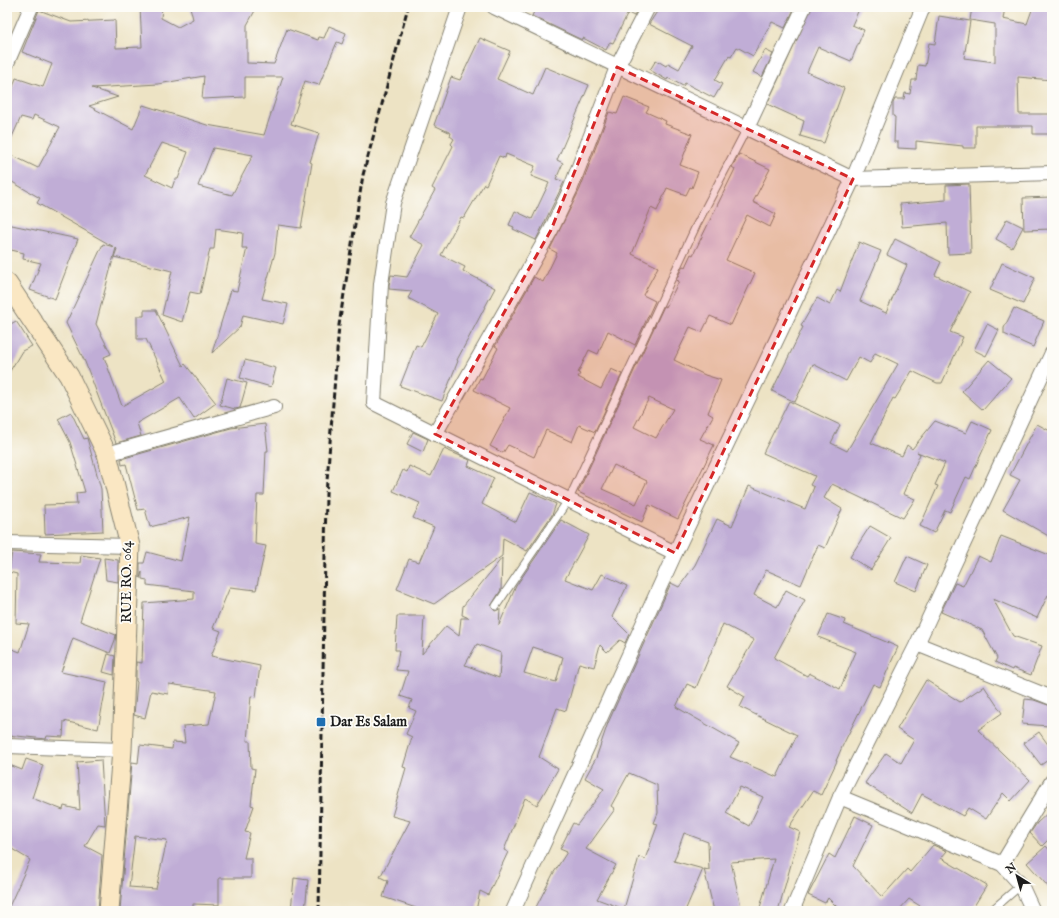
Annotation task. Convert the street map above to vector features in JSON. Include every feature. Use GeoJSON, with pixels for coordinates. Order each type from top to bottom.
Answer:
{"type":"FeatureCollection","features":[{"type":"Feature","properties":{"kind":"street"},"geometry":{"type":"LineString","coordinates":[[7,63],[31,7]]}},
{"type":"Feature","properties":{"kind":"street"},"geometry":{"type":"LineString","coordinates":[[460,7],[393,203],[381,284],[374,403],[675,553]]}},
{"type":"Feature","properties":{"kind":"street"},"geometry":{"type":"LineString","coordinates":[[494,7],[853,179],[1052,173]]}},
{"type":"Feature","properties":{"kind":"street"},"geometry":{"type":"LineString","coordinates":[[435,434],[551,230],[570,190],[617,67],[648,7]]}},
{"type":"Feature","properties":{"kind":"street"},"geometry":{"type":"LineString","coordinates":[[746,128],[804,7]]}},
{"type":"Feature","properties":{"kind":"street"},"geometry":{"type":"LineString","coordinates":[[513,911],[675,553],[853,179],[923,7]]}},
{"type":"Feature","properties":{"kind":"street","name":"RUE RO. 064"},"geometry":{"type":"LineString","coordinates":[[7,283],[69,376],[107,454],[130,546],[122,750],[109,911]]}},
{"type":"Feature","properties":{"kind":"street"},"geometry":{"type":"LineString","coordinates":[[792,911],[840,797],[916,644],[1052,353]]}},
{"type":"Feature","properties":{"kind":"street"},"geometry":{"type":"LineString","coordinates":[[107,454],[274,408]]}},
{"type":"Feature","properties":{"kind":"street"},"geometry":{"type":"LineString","coordinates":[[7,543],[130,546]]}},
{"type":"Feature","properties":{"kind":"street"},"geometry":{"type":"LineString","coordinates":[[916,644],[1052,698]]}},
{"type":"Feature","properties":{"kind":"street"},"geometry":{"type":"LineString","coordinates":[[7,746],[122,750]]}},
{"type":"Feature","properties":{"kind":"street"},"geometry":{"type":"LineString","coordinates":[[1002,864],[1052,781]]}},
{"type":"Feature","properties":{"kind":"street"},"geometry":{"type":"LineString","coordinates":[[840,797],[1002,864],[1021,885],[1033,911]]}},
{"type":"Feature","properties":{"kind":"lane"},"geometry":{"type":"LineString","coordinates":[[496,606],[569,499],[696,226],[746,128]]}},
{"type":"Feature","properties":{"kind":"lane"},"geometry":{"type":"LineString","coordinates":[[991,911],[1021,885]]}},
{"type":"Feature","properties":{"kind":"highlighted area"},"geometry":{"type":"Polygon","coordinates":[[[617,67],[853,179],[675,553],[435,434],[551,230],[617,67]]]}},
{"type":"Feature","properties":{"kind":"building"},"geometry":{"type":"Polygon","coordinates":[[[140,7],[162,7],[161,18],[178,27],[193,19],[190,7],[257,7],[247,25],[247,63],[274,64],[287,29],[318,40],[319,37],[324,38],[329,26],[346,33],[342,44],[337,42],[319,85],[305,81],[291,124],[319,133],[310,162],[312,163],[301,228],[278,225],[275,253],[262,299],[288,304],[283,324],[243,315],[240,327],[212,353],[231,290],[237,291],[247,248],[242,248],[243,233],[216,229],[214,249],[210,249],[200,294],[190,292],[182,322],[162,315],[172,271],[114,257],[116,248],[96,324],[111,354],[104,357],[122,406],[166,381],[146,339],[137,339],[137,316],[144,316],[144,310],[156,310],[183,366],[185,364],[216,403],[194,419],[180,398],[137,423],[141,436],[116,443],[85,362],[66,323],[103,244],[114,247],[37,203],[40,198],[7,179],[7,153],[38,168],[60,127],[34,115],[32,120],[21,117],[7,148],[7,104],[16,78],[43,87],[52,64],[22,52],[39,10],[71,22],[115,20],[116,48],[142,47],[140,7]],[[204,76],[158,84],[92,88],[118,97],[89,106],[133,129],[143,105],[207,125],[264,135],[283,77],[245,77],[245,97],[202,99],[204,76]],[[162,143],[145,175],[172,188],[175,179],[178,179],[188,152],[162,143]],[[213,148],[198,186],[232,195],[253,155],[213,148]]]}},
{"type":"Feature","properties":{"kind":"building"},"geometry":{"type":"Polygon","coordinates":[[[536,7],[638,7],[634,16],[628,13],[613,43],[610,42],[606,50],[583,38],[582,40],[532,16],[536,7]]]}},
{"type":"Feature","properties":{"kind":"building"},"geometry":{"type":"Polygon","coordinates":[[[660,7],[795,7],[785,28],[772,22],[753,56],[737,47],[731,57],[729,56],[715,80],[722,84],[714,98],[685,83],[683,86],[668,78],[667,80],[650,70],[656,60],[666,66],[668,63],[679,69],[692,46],[649,24],[660,7]]]}},
{"type":"Feature","properties":{"kind":"building"},"geometry":{"type":"Polygon","coordinates":[[[812,7],[860,7],[852,25],[864,30],[851,61],[818,47],[807,72],[844,88],[824,143],[800,136],[804,121],[767,104],[812,7]]]}},
{"type":"Feature","properties":{"kind":"building"},"geometry":{"type":"Polygon","coordinates":[[[972,7],[1005,7],[1003,19],[1027,24],[1033,7],[1052,7],[1052,80],[1018,77],[1019,114],[1052,114],[1052,134],[1033,134],[1033,126],[976,126],[976,148],[963,148],[963,146],[916,141],[916,149],[898,148],[898,142],[894,142],[895,117],[893,116],[893,103],[895,99],[904,99],[905,93],[910,94],[912,80],[916,80],[918,65],[925,66],[929,43],[935,44],[939,16],[970,21],[964,58],[995,62],[995,24],[970,20],[972,7]]]}},
{"type":"Feature","properties":{"kind":"building"},"geometry":{"type":"Polygon","coordinates":[[[480,38],[510,51],[497,79],[533,95],[545,67],[589,85],[557,160],[563,163],[556,179],[564,182],[536,240],[513,229],[514,227],[509,225],[515,211],[532,219],[549,183],[531,176],[535,166],[506,154],[505,158],[499,156],[486,185],[484,184],[464,218],[461,217],[441,255],[465,267],[463,271],[495,288],[457,360],[458,361],[442,401],[400,386],[416,345],[421,347],[438,314],[408,298],[412,291],[389,289],[389,285],[391,275],[407,277],[424,245],[409,237],[435,190],[432,188],[453,146],[451,144],[454,139],[450,136],[451,133],[434,125],[451,77],[460,80],[480,38]]]}},
{"type":"Feature","properties":{"kind":"building"},"geometry":{"type":"Polygon","coordinates":[[[765,50],[773,54],[762,77],[753,72],[765,50]]]}},
{"type":"Feature","properties":{"kind":"building"},"geometry":{"type":"Polygon","coordinates":[[[624,97],[649,107],[646,112],[666,121],[665,124],[692,134],[680,165],[698,172],[692,188],[690,187],[686,195],[667,188],[657,211],[651,208],[632,254],[658,267],[643,295],[655,301],[635,345],[608,331],[598,354],[589,350],[578,373],[580,374],[578,377],[601,389],[611,369],[622,374],[595,432],[579,425],[572,442],[546,430],[534,457],[508,445],[503,453],[490,446],[510,408],[474,390],[480,378],[482,379],[498,348],[495,346],[534,277],[543,282],[557,253],[550,249],[580,189],[609,112],[617,114],[624,97]]]}},
{"type":"Feature","properties":{"kind":"building"},"geometry":{"type":"Polygon","coordinates":[[[739,154],[770,169],[753,202],[776,214],[770,227],[747,215],[726,260],[755,273],[731,325],[710,316],[702,332],[690,327],[674,360],[705,375],[721,380],[708,413],[713,416],[700,439],[714,445],[678,519],[649,505],[642,522],[578,492],[664,306],[666,307],[679,281],[676,280],[683,266],[685,267],[691,254],[693,255],[735,169],[732,167],[739,154]],[[649,398],[634,427],[656,438],[673,409],[649,398]],[[614,465],[602,489],[636,504],[647,481],[614,465]]]}},
{"type":"Feature","properties":{"kind":"building"},"geometry":{"type":"Polygon","coordinates":[[[969,184],[971,253],[948,254],[947,223],[902,227],[900,204],[946,200],[946,185],[969,184]]]}},
{"type":"Feature","properties":{"kind":"building"},"geometry":{"type":"Polygon","coordinates":[[[1052,197],[1052,229],[1024,230],[1023,198],[1052,197]]]}},
{"type":"Feature","properties":{"kind":"building"},"geometry":{"type":"Polygon","coordinates":[[[1007,219],[1023,227],[1012,248],[996,239],[1007,219]]]}},
{"type":"Feature","properties":{"kind":"building"},"geometry":{"type":"Polygon","coordinates":[[[7,224],[78,239],[55,299],[30,290],[41,263],[23,259],[24,253],[7,249],[7,224]]]}},
{"type":"Feature","properties":{"kind":"building"},"geometry":{"type":"Polygon","coordinates":[[[895,239],[941,262],[935,275],[970,292],[950,332],[963,337],[942,383],[937,383],[912,371],[895,399],[893,398],[871,443],[902,456],[907,445],[912,449],[935,421],[966,433],[972,421],[992,430],[970,479],[966,477],[950,512],[945,510],[934,533],[920,526],[938,486],[935,485],[945,463],[917,452],[920,454],[903,494],[915,499],[903,518],[832,484],[824,498],[842,509],[825,548],[818,545],[801,585],[766,570],[754,595],[777,607],[786,590],[805,600],[774,658],[807,676],[809,673],[840,689],[856,652],[818,637],[828,614],[845,620],[844,624],[898,647],[880,687],[873,684],[842,747],[821,795],[813,791],[789,827],[800,832],[778,911],[759,911],[774,859],[731,862],[742,911],[714,911],[704,869],[709,870],[708,842],[684,833],[674,861],[703,869],[685,911],[534,911],[553,874],[567,852],[560,849],[573,823],[577,825],[604,789],[585,778],[596,758],[608,723],[671,583],[679,587],[695,565],[717,519],[732,526],[749,486],[805,509],[814,487],[810,485],[815,476],[763,453],[789,401],[840,425],[831,443],[847,451],[898,364],[875,353],[870,363],[859,357],[846,381],[813,364],[795,402],[772,391],[803,327],[801,326],[817,298],[830,305],[837,290],[840,292],[859,242],[881,251],[860,301],[886,313],[907,265],[887,255],[895,239]],[[723,624],[696,688],[687,684],[676,707],[739,743],[730,757],[777,777],[797,735],[740,707],[745,697],[727,686],[754,640],[723,624]],[[629,773],[611,806],[615,809],[586,849],[616,865],[597,899],[624,909],[639,857],[645,859],[658,824],[654,823],[658,813],[657,785],[629,773]],[[740,787],[726,813],[749,826],[763,797],[740,787]]]}},
{"type":"Feature","properties":{"kind":"building"},"geometry":{"type":"Polygon","coordinates":[[[1002,263],[1035,278],[1023,304],[990,290],[1002,263]]]}},
{"type":"Feature","properties":{"kind":"building"},"geometry":{"type":"Polygon","coordinates":[[[1014,308],[1044,321],[1033,347],[1004,334],[1004,328],[1014,308]]]}},
{"type":"Feature","properties":{"kind":"building"},"geometry":{"type":"Polygon","coordinates":[[[16,321],[32,346],[22,351],[7,376],[7,326],[16,321]]]}},
{"type":"Feature","properties":{"kind":"building"},"geometry":{"type":"Polygon","coordinates":[[[987,324],[999,330],[986,356],[974,350],[987,324]]]}},
{"type":"Feature","properties":{"kind":"building"},"geometry":{"type":"Polygon","coordinates":[[[245,360],[276,368],[271,387],[240,378],[245,360]]]}},
{"type":"Feature","properties":{"kind":"building"},"geometry":{"type":"Polygon","coordinates":[[[989,360],[1011,378],[983,410],[962,391],[989,360]]]}},
{"type":"Feature","properties":{"kind":"building"},"geometry":{"type":"Polygon","coordinates":[[[227,378],[247,383],[240,408],[235,409],[220,405],[227,378]]]}},
{"type":"Feature","properties":{"kind":"building"},"geometry":{"type":"Polygon","coordinates":[[[71,412],[84,439],[87,438],[101,489],[103,531],[45,534],[44,505],[77,504],[76,493],[85,492],[70,442],[58,419],[71,412]]]}},
{"type":"Feature","properties":{"kind":"building"},"geometry":{"type":"Polygon","coordinates":[[[265,424],[268,451],[266,451],[264,495],[257,495],[255,544],[266,546],[256,590],[230,587],[213,628],[221,631],[211,656],[260,666],[256,697],[251,696],[247,741],[250,741],[251,768],[255,769],[251,805],[254,806],[245,832],[250,833],[244,858],[251,858],[251,878],[219,878],[219,905],[193,904],[193,911],[120,911],[132,762],[138,763],[140,745],[172,749],[173,742],[185,743],[183,726],[209,724],[216,691],[169,684],[168,694],[151,691],[145,718],[134,715],[137,682],[136,662],[142,663],[144,603],[194,599],[194,591],[147,585],[147,580],[142,579],[142,572],[140,578],[140,563],[144,563],[147,552],[181,561],[190,517],[150,527],[145,509],[138,510],[126,464],[122,465],[121,459],[231,428],[265,424]],[[135,836],[129,887],[156,889],[167,840],[135,836]]]}},
{"type":"Feature","properties":{"kind":"building"},"geometry":{"type":"Polygon","coordinates":[[[1037,424],[1052,432],[1052,538],[1003,510],[1020,480],[1010,475],[1037,424]]]}},
{"type":"Feature","properties":{"kind":"building"},"geometry":{"type":"Polygon","coordinates":[[[413,432],[428,439],[423,452],[407,444],[413,432]]]}},
{"type":"Feature","properties":{"kind":"building"},"geometry":{"type":"Polygon","coordinates":[[[444,449],[470,460],[468,466],[494,478],[482,504],[516,522],[530,492],[556,504],[552,515],[527,551],[503,538],[502,556],[434,604],[397,589],[409,559],[419,562],[434,527],[413,518],[420,503],[393,491],[403,470],[407,472],[409,466],[431,476],[444,449]]]}},
{"type":"Feature","properties":{"kind":"building"},"geometry":{"type":"Polygon","coordinates":[[[561,520],[589,535],[565,579],[593,590],[602,574],[627,586],[612,617],[629,634],[625,643],[620,640],[607,652],[600,645],[594,667],[579,663],[566,711],[557,708],[539,757],[558,769],[537,805],[525,798],[504,850],[508,852],[488,895],[480,891],[476,911],[416,911],[416,908],[383,897],[388,881],[380,877],[410,821],[392,816],[406,768],[403,767],[412,737],[406,734],[416,711],[409,708],[412,700],[400,696],[408,671],[396,670],[399,650],[395,650],[397,616],[424,616],[422,654],[446,626],[459,636],[461,618],[469,618],[462,615],[463,606],[502,558],[501,590],[491,606],[495,611],[500,609],[499,625],[516,586],[561,520]],[[477,644],[465,665],[499,678],[501,653],[477,644]],[[533,647],[524,673],[556,682],[563,657],[533,647]]]}},
{"type":"Feature","properties":{"kind":"building"},"geometry":{"type":"Polygon","coordinates":[[[870,526],[891,538],[871,570],[850,557],[870,526]]]}},
{"type":"Feature","properties":{"kind":"building"},"geometry":{"type":"Polygon","coordinates":[[[1001,536],[1052,556],[1052,597],[1048,595],[1037,618],[993,599],[1013,636],[1042,646],[1031,675],[1013,668],[1012,670],[995,662],[997,658],[982,630],[941,612],[955,583],[963,586],[978,556],[991,562],[1001,536]]]}},
{"type":"Feature","properties":{"kind":"building"},"geometry":{"type":"Polygon","coordinates":[[[12,552],[41,554],[39,562],[80,563],[81,555],[100,558],[80,621],[116,635],[115,640],[110,653],[73,638],[61,672],[107,682],[98,729],[64,721],[63,737],[47,736],[46,739],[7,735],[7,647],[20,652],[29,624],[16,623],[17,574],[9,572],[12,552]]]}},
{"type":"Feature","properties":{"kind":"building"},"geometry":{"type":"Polygon","coordinates":[[[907,556],[927,565],[916,591],[895,582],[907,556]]]}},
{"type":"Feature","properties":{"kind":"building"},"geometry":{"type":"Polygon","coordinates":[[[104,558],[118,560],[118,582],[106,580],[104,558]]]}},
{"type":"Feature","properties":{"kind":"building"},"geometry":{"type":"Polygon","coordinates":[[[108,654],[115,656],[114,675],[103,672],[108,654]]]}},
{"type":"Feature","properties":{"kind":"building"},"geometry":{"type":"Polygon","coordinates":[[[926,680],[960,702],[984,686],[1002,713],[978,730],[1030,780],[1011,801],[1003,793],[986,819],[968,808],[963,816],[922,794],[912,813],[865,783],[886,753],[901,763],[914,740],[897,729],[926,680]]]}},
{"type":"Feature","properties":{"kind":"building"},"geometry":{"type":"Polygon","coordinates":[[[1025,699],[1034,700],[1051,706],[1049,726],[1022,724],[1025,699]]]}},
{"type":"Feature","properties":{"kind":"building"},"geometry":{"type":"Polygon","coordinates":[[[1039,732],[1052,750],[1052,757],[1041,765],[1024,743],[1039,732]]]}},
{"type":"Feature","properties":{"kind":"building"},"geometry":{"type":"Polygon","coordinates":[[[26,759],[43,765],[32,798],[63,810],[64,806],[80,810],[77,762],[101,760],[105,825],[98,824],[85,846],[102,855],[98,911],[7,911],[30,860],[7,846],[7,764],[22,770],[26,759]]]}},
{"type":"Feature","properties":{"kind":"building"},"geometry":{"type":"Polygon","coordinates":[[[1052,809],[1052,836],[1042,846],[1030,833],[1037,823],[1052,809]]]}},
{"type":"Feature","properties":{"kind":"building"},"geometry":{"type":"Polygon","coordinates":[[[855,816],[873,825],[853,866],[882,897],[907,869],[910,872],[933,845],[947,851],[941,858],[987,885],[971,911],[928,911],[909,899],[898,911],[841,911],[828,898],[825,903],[808,895],[829,854],[835,858],[855,816]]]}},
{"type":"Feature","properties":{"kind":"building"},"geometry":{"type":"Polygon","coordinates":[[[1046,846],[1052,853],[1052,891],[1027,863],[1046,846]]]}},
{"type":"Feature","properties":{"kind":"building"},"geometry":{"type":"Polygon","coordinates":[[[294,878],[308,880],[305,911],[291,911],[294,878]]]}},
{"type":"Feature","properties":{"kind":"railway"},"geometry":{"type":"LineString","coordinates":[[319,911],[326,494],[339,325],[363,175],[408,7]]}},
{"type":"Feature","properties":{"kind":"place","name":"Dar Es Salam"},"geometry":{"type":"Point","coordinates":[321,722]}}]}
